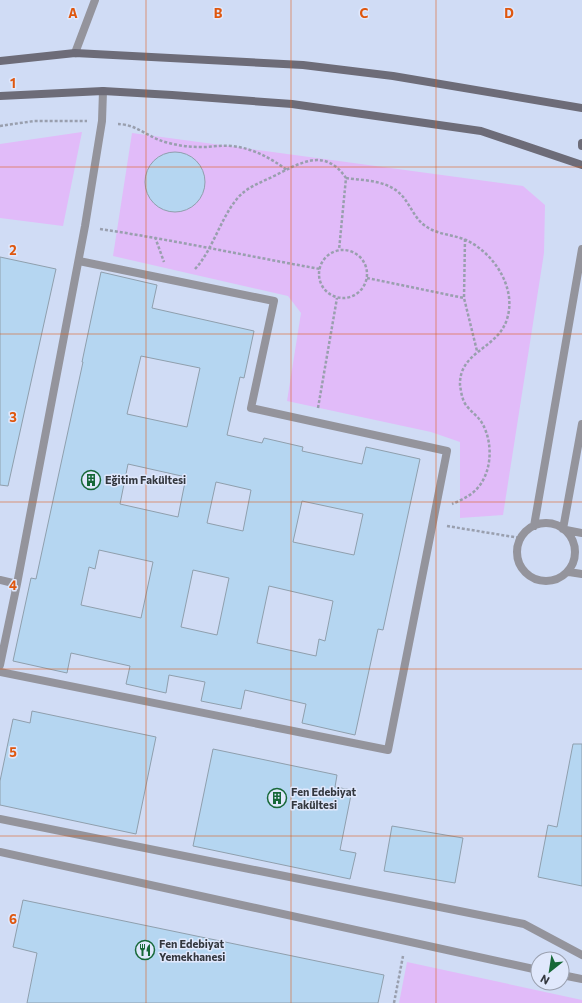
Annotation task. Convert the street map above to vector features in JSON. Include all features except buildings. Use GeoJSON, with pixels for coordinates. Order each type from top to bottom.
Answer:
{"type":"FeatureCollection","features":[{"type":"Feature","properties":{"kind":"street"},"geometry":{"type":"LineString","coordinates":[[75,53],[95,0]]}},
{"type":"Feature","properties":{"kind":"street"},"geometry":{"type":"LineString","coordinates":[[0,61],[75,53],[303,66],[393,76],[582,108]]}},
{"type":"Feature","properties":{"kind":"street"},"geometry":{"type":"LineString","coordinates":[[0,96],[103,91],[292,104],[481,132],[582,165]]}},
{"type":"Feature","properties":{"kind":"street"},"geometry":{"type":"LineString","coordinates":[[0,665],[79,260],[102,121],[103,91]]}},
{"type":"Feature","properties":{"kind":"street"},"geometry":{"type":"LineString","coordinates":[[534,526],[582,248]]}},
{"type":"Feature","properties":{"kind":"street"},"geometry":{"type":"LineString","coordinates":[[0,672],[388,750],[447,451],[251,408],[274,301],[79,260]]}},
{"type":"Feature","properties":{"kind":"street"},"geometry":{"type":"LineString","coordinates":[[582,424],[564,529],[573,541],[576,554],[574,564],[569,572],[561,578],[551,582],[541,582],[531,578],[523,571],[518,562],[516,551],[520,538],[529,528],[541,523],[554,524],[564,529],[582,533]]}},
{"type":"Feature","properties":{"kind":"street"},"geometry":{"type":"LineString","coordinates":[[569,572],[582,574]]}},
{"type":"Feature","properties":{"kind":"street"},"geometry":{"type":"LineString","coordinates":[[0,580],[17,584]]}},
{"type":"Feature","properties":{"kind":"street"},"geometry":{"type":"LineString","coordinates":[[0,819],[524,924],[582,955]]}},
{"type":"Feature","properties":{"kind":"street"},"geometry":{"type":"LineString","coordinates":[[0,852],[530,968]]}},
{"type":"Feature","properties":{"kind":"street"},"geometry":{"type":"LineString","coordinates":[[570,977],[582,979]]}},
{"type":"Feature","properties":{"kind":"path"},"geometry":{"type":"LineString","coordinates":[[0,126],[34,121],[102,121],[132,126],[149,136],[185,146],[204,147],[217,145],[244,148],[260,152],[274,160],[286,170]]}},
{"type":"Feature","properties":{"kind":"path"},"geometry":{"type":"LineString","coordinates":[[191,272],[197,268],[236,200],[252,186],[303,162],[319,160],[335,165],[342,171],[346,178],[339,250]]}},
{"type":"Feature","properties":{"kind":"path"},"geometry":{"type":"LineString","coordinates":[[346,178],[376,181],[387,185],[404,198],[416,217],[424,225],[433,231],[444,235],[465,239],[482,250],[493,261],[506,284],[510,296],[510,308],[502,330],[486,347],[478,351],[466,365],[462,373],[460,384],[466,405],[478,417],[487,433],[490,444],[488,467],[480,483],[469,496],[435,512]]}},
{"type":"Feature","properties":{"kind":"path"},"geometry":{"type":"LineString","coordinates":[[85,226],[155,237],[208,249],[320,269]]}},
{"type":"Feature","properties":{"kind":"path"},"geometry":{"type":"LineString","coordinates":[[155,237],[166,267]]}},
{"type":"Feature","properties":{"kind":"path"},"geometry":{"type":"LineString","coordinates":[[465,239],[464,298],[478,351]]}},
{"type":"Feature","properties":{"kind":"path"},"geometry":{"type":"LineString","coordinates":[[339,250],[348,250],[363,259],[367,267],[366,284],[355,296],[348,298],[337,298],[325,290],[320,283],[320,269],[325,259],[331,253],[339,250]]}},
{"type":"Feature","properties":{"kind":"path"},"geometry":{"type":"LineString","coordinates":[[367,278],[464,298]]}},
{"type":"Feature","properties":{"kind":"path"},"geometry":{"type":"LineString","coordinates":[[316,422],[337,298]]}},
{"type":"Feature","properties":{"kind":"path"},"geometry":{"type":"LineString","coordinates":[[432,524],[520,538]]}},
{"type":"Feature","properties":{"kind":"path"},"geometry":{"type":"LineString","coordinates":[[394,1003],[406,940]]}},
{"type":"Feature","properties":{"kind":"shaded area"},"geometry":{"type":"Polygon","coordinates":[[[0,0],[582,0],[582,1003],[0,1003],[0,0]]]}},
{"type":"Feature","properties":{"kind":"shaded area"},"geometry":{"type":"Polygon","coordinates":[[[82,132],[63,226],[0,218],[0,144],[82,132]]]}},
{"type":"Feature","properties":{"kind":"shaded area"},"geometry":{"type":"Polygon","coordinates":[[[132,133],[523,186],[545,205],[544,253],[503,515],[460,518],[460,442],[431,432],[287,401],[301,313],[288,296],[113,256],[132,133]]]}},
{"type":"Feature","properties":{"kind":"shaded area"},"geometry":{"type":"Polygon","coordinates":[[[407,962],[530,989],[530,991],[541,991],[582,1000],[582,1003],[399,1003],[407,962]]]}},
{"type":"Feature","properties":{"kind":"place","name":"Eğitim Fakültesi"},"geometry":{"type":"Point","coordinates":[91,480]}},
{"type":"Feature","properties":{"kind":"place","name":"Fen Edebiyat Fakültesi"},"geometry":{"type":"Point","coordinates":[277,798]}},
{"type":"Feature","properties":{"kind":"place","name":"Fen Edebiyat Yemekhanesi"},"geometry":{"type":"Point","coordinates":[145,950]}}]}
